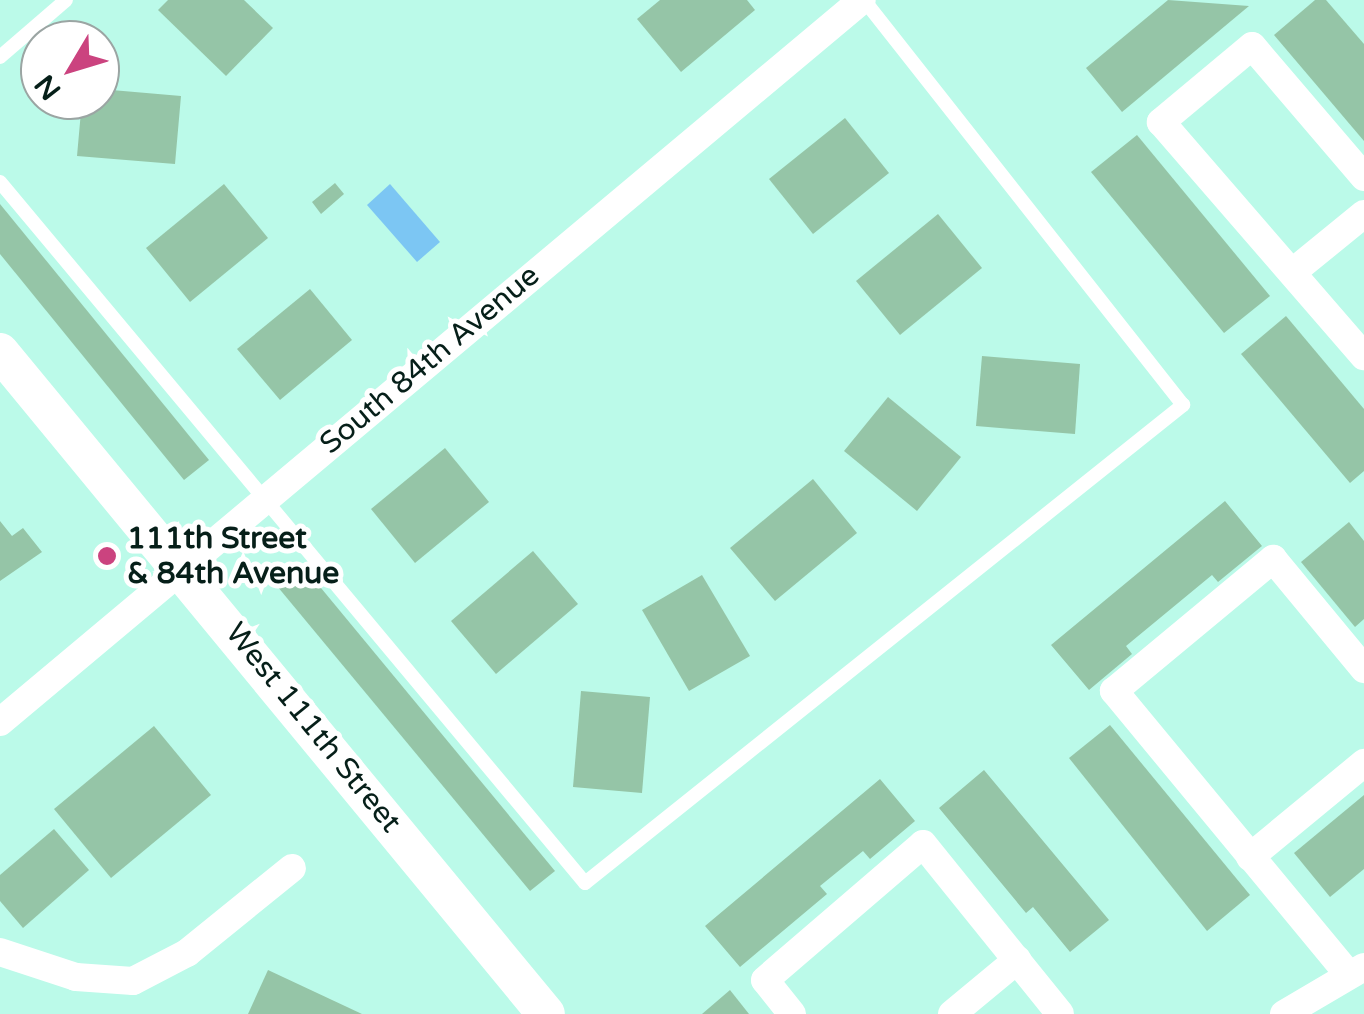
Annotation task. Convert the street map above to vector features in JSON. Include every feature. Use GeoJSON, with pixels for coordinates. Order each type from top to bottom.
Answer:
{"type":"FeatureCollection","features":[{"type":"Feature","properties":{"kind":"main road","name":"West 111th Street"},"geometry":{"type":"LineString","coordinates":[[0,352],[546,1014]]}},
{"type":"Feature","properties":{"kind":"street","name":"South 84th Avenue"},"geometry":{"type":"LineString","coordinates":[[0,722],[863,0]]}},
{"type":"Feature","properties":{"kind":"street"},"geometry":{"type":"LineString","coordinates":[[1364,177],[1252,46],[1161,122],[1364,356]]}},
{"type":"Feature","properties":{"kind":"street"},"geometry":{"type":"LineString","coordinates":[[1294,271],[1364,214]]}},
{"type":"Feature","properties":{"kind":"street"},"geometry":{"type":"LineString","coordinates":[[1284,1014],[1356,971],[1250,857],[1114,691],[1273,559],[1364,669]]}},
{"type":"Feature","properties":{"kind":"street"},"geometry":{"type":"LineString","coordinates":[[1250,857],[1364,762]]}},
{"type":"Feature","properties":{"kind":"street"},"geometry":{"type":"LineString","coordinates":[[792,1014],[765,980],[923,844],[1060,1014]]}},
{"type":"Feature","properties":{"kind":"street"},"geometry":{"type":"LineString","coordinates":[[0,952],[76,976],[133,981],[187,953],[292,868]]}},
{"type":"Feature","properties":{"kind":"street"},"geometry":{"type":"LineString","coordinates":[[952,1014],[1017,960]]}},
{"type":"Feature","properties":{"kind":"lane"},"geometry":{"type":"LineString","coordinates":[[0,57],[66,0]]}},
{"type":"Feature","properties":{"kind":"lane"},"geometry":{"type":"LineString","coordinates":[[0,182],[261,501],[586,883],[1183,405],[863,0]]}},
{"type":"Feature","properties":{"kind":"water"},"geometry":{"type":"Polygon","coordinates":[[[390,184],[440,242],[417,262],[367,205],[390,184]]]}},
{"type":"Feature","properties":{"kind":"building"},"geometry":{"type":"Polygon","coordinates":[[[168,0],[244,0],[273,28],[226,76],[158,10],[168,0]]]}},
{"type":"Feature","properties":{"kind":"building"},"geometry":{"type":"Polygon","coordinates":[[[660,0],[747,0],[755,10],[681,72],[637,19],[660,0]]]}},
{"type":"Feature","properties":{"kind":"building"},"geometry":{"type":"Polygon","coordinates":[[[1168,0],[1249,6],[1122,112],[1086,68],[1168,0]]]}},
{"type":"Feature","properties":{"kind":"building"},"geometry":{"type":"Polygon","coordinates":[[[1315,0],[1326,0],[1364,44],[1364,141],[1274,35],[1315,0]]]}},
{"type":"Feature","properties":{"kind":"building"},"geometry":{"type":"Polygon","coordinates":[[[120,91],[181,96],[175,164],[77,156],[80,120],[120,120],[120,91]]]}},
{"type":"Feature","properties":{"kind":"building"},"geometry":{"type":"Polygon","coordinates":[[[845,118],[889,173],[813,234],[769,179],[845,118]]]}},
{"type":"Feature","properties":{"kind":"building"},"geometry":{"type":"Polygon","coordinates":[[[1137,135],[1270,296],[1224,333],[1091,172],[1137,135]]]}},
{"type":"Feature","properties":{"kind":"building"},"geometry":{"type":"Polygon","coordinates":[[[335,183],[344,194],[321,214],[312,202],[335,183]]]}},
{"type":"Feature","properties":{"kind":"building"},"geometry":{"type":"Polygon","coordinates":[[[224,184],[268,238],[190,302],[146,248],[224,184]]]}},
{"type":"Feature","properties":{"kind":"building"},"geometry":{"type":"Polygon","coordinates":[[[0,204],[209,460],[184,480],[0,254],[0,204]]]}},
{"type":"Feature","properties":{"kind":"building"},"geometry":{"type":"Polygon","coordinates":[[[938,214],[982,268],[900,335],[856,281],[938,214]]]}},
{"type":"Feature","properties":{"kind":"building"},"geometry":{"type":"Polygon","coordinates":[[[310,289],[352,340],[280,400],[237,349],[310,289]]]}},
{"type":"Feature","properties":{"kind":"building"},"geometry":{"type":"Polygon","coordinates":[[[1286,316],[1364,409],[1364,471],[1350,483],[1241,354],[1286,316]]]}},
{"type":"Feature","properties":{"kind":"building"},"geometry":{"type":"Polygon","coordinates":[[[982,356],[1080,364],[1075,434],[976,426],[982,356]]]}},
{"type":"Feature","properties":{"kind":"building"},"geometry":{"type":"Polygon","coordinates":[[[888,397],[961,457],[917,511],[844,451],[888,397]]]}},
{"type":"Feature","properties":{"kind":"building"},"geometry":{"type":"Polygon","coordinates":[[[445,448],[489,502],[415,563],[371,509],[445,448]]]}},
{"type":"Feature","properties":{"kind":"building"},"geometry":{"type":"Polygon","coordinates":[[[813,479],[857,533],[775,601],[730,548],[813,479]]]}},
{"type":"Feature","properties":{"kind":"building"},"geometry":{"type":"Polygon","coordinates":[[[1225,501],[1262,546],[1218,582],[1212,575],[1126,646],[1132,654],[1089,690],[1051,645],[1225,501]]]}},
{"type":"Feature","properties":{"kind":"building"},"geometry":{"type":"Polygon","coordinates":[[[0,521],[12,536],[23,528],[42,552],[0,581],[0,521]]]}},
{"type":"Feature","properties":{"kind":"building"},"geometry":{"type":"Polygon","coordinates":[[[1349,522],[1364,541],[1364,619],[1355,627],[1301,562],[1349,522]]]}},
{"type":"Feature","properties":{"kind":"building"},"geometry":{"type":"Polygon","coordinates":[[[533,551],[578,604],[496,674],[451,621],[533,551]]]}},
{"type":"Feature","properties":{"kind":"building"},"geometry":{"type":"Polygon","coordinates":[[[302,565],[555,871],[530,891],[277,586],[302,565]]]}},
{"type":"Feature","properties":{"kind":"building"},"geometry":{"type":"Polygon","coordinates":[[[702,575],[750,656],[689,691],[642,610],[702,575]]]}},
{"type":"Feature","properties":{"kind":"building"},"geometry":{"type":"Polygon","coordinates":[[[581,691],[650,697],[642,793],[573,787],[581,691]]]}},
{"type":"Feature","properties":{"kind":"building"},"geometry":{"type":"Polygon","coordinates":[[[1110,725],[1250,895],[1207,931],[1069,758],[1110,725]]]}},
{"type":"Feature","properties":{"kind":"building"},"geometry":{"type":"Polygon","coordinates":[[[154,726],[211,795],[111,878],[54,809],[154,726]]]}},
{"type":"Feature","properties":{"kind":"building"},"geometry":{"type":"Polygon","coordinates":[[[984,770],[1109,920],[1070,952],[1033,907],[1026,913],[939,808],[984,770]]]}},
{"type":"Feature","properties":{"kind":"building"},"geometry":{"type":"Polygon","coordinates":[[[880,779],[915,821],[870,859],[863,851],[820,886],[827,894],[740,967],[705,926],[880,779]]]}},
{"type":"Feature","properties":{"kind":"building"},"geometry":{"type":"Polygon","coordinates":[[[1364,795],[1364,869],[1330,897],[1294,853],[1364,795]]]}},
{"type":"Feature","properties":{"kind":"building"},"geometry":{"type":"Polygon","coordinates":[[[54,829],[89,870],[23,928],[0,901],[0,875],[54,829]]]}},
{"type":"Feature","properties":{"kind":"building"},"geometry":{"type":"Polygon","coordinates":[[[268,970],[362,1014],[248,1014],[268,970]]]}},
{"type":"Feature","properties":{"kind":"building"},"geometry":{"type":"Polygon","coordinates":[[[730,990],[749,1014],[702,1014],[730,990]]]}},
{"type":"Feature","properties":{"kind":"place","name":"111th Street & 84th Avenue"},"geometry":{"type":"Point","coordinates":[107,556]}}]}
